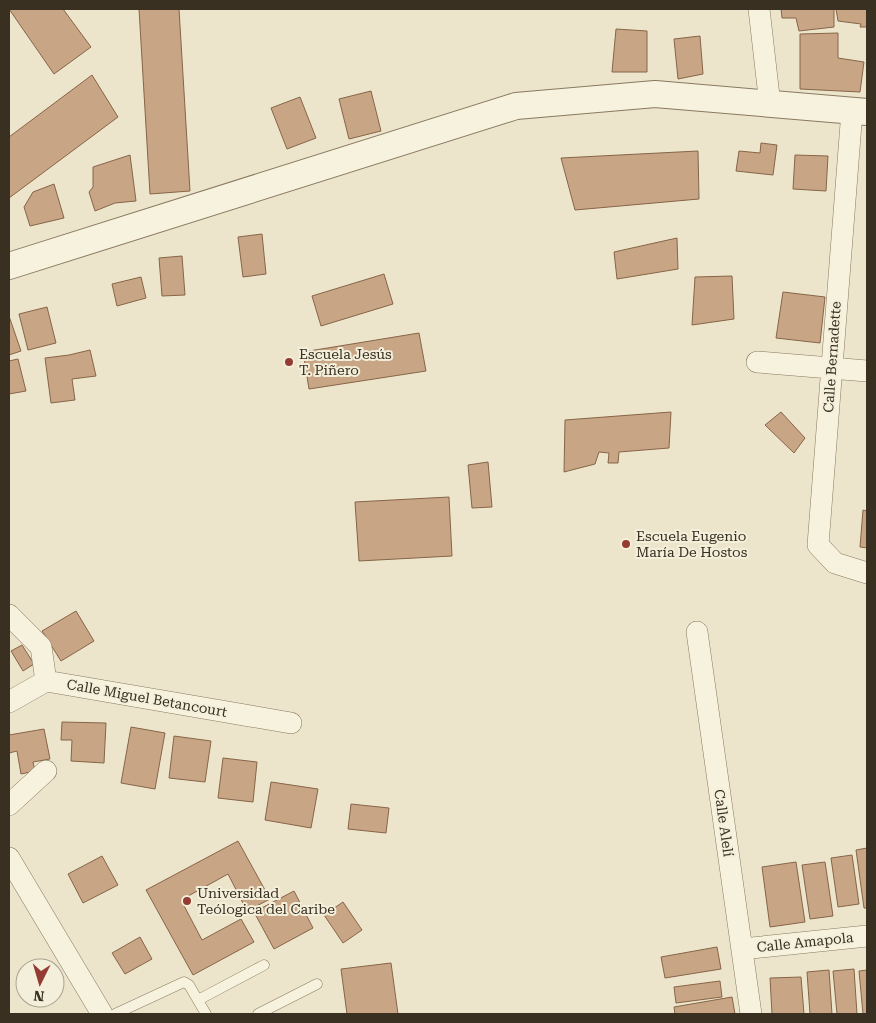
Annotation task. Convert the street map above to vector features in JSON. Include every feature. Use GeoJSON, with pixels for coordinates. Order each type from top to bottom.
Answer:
{"type":"FeatureCollection","features":[{"type":"Feature","properties":{"kind":"street"},"geometry":{"type":"LineString","coordinates":[[759,9],[770,104]]}},
{"type":"Feature","properties":{"kind":"street"},"geometry":{"type":"LineString","coordinates":[[9,266],[516,106],[655,94],[860,112]]}},
{"type":"Feature","properties":{"kind":"street","name":"Calle Bernadette"},"geometry":{"type":"LineString","coordinates":[[860,112],[831,368],[818,545],[834,563],[867,573]]}},
{"type":"Feature","properties":{"kind":"street"},"geometry":{"type":"LineString","coordinates":[[757,362],[867,371]]}},
{"type":"Feature","properties":{"kind":"street"},"geometry":{"type":"LineString","coordinates":[[9,615],[41,648],[46,681],[9,702]]}},
{"type":"Feature","properties":{"kind":"street","name":"Calle Alelí"},"geometry":{"type":"LineString","coordinates":[[697,632],[751,1014]]}},
{"type":"Feature","properties":{"kind":"street","name":"Calle Miguel Betancourt"},"geometry":{"type":"LineString","coordinates":[[46,681],[291,722]]}},
{"type":"Feature","properties":{"kind":"street"},"geometry":{"type":"LineString","coordinates":[[9,805],[46,771]]}},
{"type":"Feature","properties":{"kind":"street"},"geometry":{"type":"LineString","coordinates":[[9,858],[102,1014]]}},
{"type":"Feature","properties":{"kind":"street","name":"Calle Amapola"},"geometry":{"type":"LineString","coordinates":[[742,949],[867,936]]}},
{"type":"Feature","properties":{"kind":"lane"},"geometry":{"type":"LineString","coordinates":[[198,1000],[264,965]]}},
{"type":"Feature","properties":{"kind":"lane"},"geometry":{"type":"LineString","coordinates":[[115,1014],[181,983],[189,985],[206,1014]]}},
{"type":"Feature","properties":{"kind":"lane"},"geometry":{"type":"LineString","coordinates":[[258,1014],[317,984]]}},
{"type":"Feature","properties":{"kind":"building"},"geometry":{"type":"Polygon","coordinates":[[[9,9],[63,9],[91,47],[54,74],[9,9]]]}},
{"type":"Feature","properties":{"kind":"building"},"geometry":{"type":"Polygon","coordinates":[[[139,9],[179,9],[190,191],[150,194],[139,9]]]}},
{"type":"Feature","properties":{"kind":"building"},"geometry":{"type":"Polygon","coordinates":[[[781,9],[834,9],[834,27],[799,31],[796,18],[782,18],[781,9]]]}},
{"type":"Feature","properties":{"kind":"building"},"geometry":{"type":"Polygon","coordinates":[[[836,9],[867,9],[867,27],[860,27],[861,24],[838,21],[836,9]]]}},
{"type":"Feature","properties":{"kind":"building"},"geometry":{"type":"Polygon","coordinates":[[[616,29],[647,31],[647,72],[612,72],[616,29]]]}},
{"type":"Feature","properties":{"kind":"building"},"geometry":{"type":"Polygon","coordinates":[[[838,33],[838,58],[864,62],[860,92],[800,89],[800,34],[838,33]]]}},
{"type":"Feature","properties":{"kind":"building"},"geometry":{"type":"Polygon","coordinates":[[[700,36],[703,74],[678,79],[674,39],[700,36]]]}},
{"type":"Feature","properties":{"kind":"building"},"geometry":{"type":"Polygon","coordinates":[[[92,75],[118,117],[9,198],[9,137],[92,75]]]}},
{"type":"Feature","properties":{"kind":"building"},"geometry":{"type":"Polygon","coordinates":[[[371,91],[381,131],[349,139],[339,99],[371,91]]]}},
{"type":"Feature","properties":{"kind":"building"},"geometry":{"type":"Polygon","coordinates":[[[300,97],[316,138],[287,149],[271,108],[300,97]]]}},
{"type":"Feature","properties":{"kind":"building"},"geometry":{"type":"Polygon","coordinates":[[[761,143],[777,145],[773,175],[736,171],[739,151],[760,153],[761,143]]]}},
{"type":"Feature","properties":{"kind":"building"},"geometry":{"type":"Polygon","coordinates":[[[698,151],[699,199],[575,210],[561,158],[698,151]]]}},
{"type":"Feature","properties":{"kind":"building"},"geometry":{"type":"Polygon","coordinates":[[[130,155],[136,201],[115,203],[95,211],[89,192],[93,187],[93,167],[130,155]]]}},
{"type":"Feature","properties":{"kind":"building"},"geometry":{"type":"Polygon","coordinates":[[[795,155],[828,156],[826,191],[793,189],[795,155]]]}},
{"type":"Feature","properties":{"kind":"building"},"geometry":{"type":"Polygon","coordinates":[[[54,184],[64,218],[30,226],[24,207],[33,192],[54,184]]]}},
{"type":"Feature","properties":{"kind":"building"},"geometry":{"type":"Polygon","coordinates":[[[262,234],[266,274],[243,277],[238,237],[262,234]]]}},
{"type":"Feature","properties":{"kind":"building"},"geometry":{"type":"Polygon","coordinates":[[[677,238],[678,269],[617,279],[614,252],[677,238]]]}},
{"type":"Feature","properties":{"kind":"building"},"geometry":{"type":"Polygon","coordinates":[[[182,256],[185,295],[162,296],[159,258],[182,256]]]}},
{"type":"Feature","properties":{"kind":"building"},"geometry":{"type":"Polygon","coordinates":[[[384,274],[393,304],[321,326],[312,296],[384,274]]]}},
{"type":"Feature","properties":{"kind":"building"},"geometry":{"type":"Polygon","coordinates":[[[732,276],[734,319],[692,325],[695,277],[732,276]]]}},
{"type":"Feature","properties":{"kind":"building"},"geometry":{"type":"Polygon","coordinates":[[[141,277],[146,298],[117,306],[112,284],[141,277]]]}},
{"type":"Feature","properties":{"kind":"building"},"geometry":{"type":"Polygon","coordinates":[[[783,292],[825,297],[820,343],[776,338],[783,292]]]}},
{"type":"Feature","properties":{"kind":"building"},"geometry":{"type":"Polygon","coordinates":[[[47,307],[56,343],[28,350],[19,314],[47,307]]]}},
{"type":"Feature","properties":{"kind":"building"},"geometry":{"type":"Polygon","coordinates":[[[9,316],[21,351],[9,355],[9,316]]]}},
{"type":"Feature","properties":{"kind":"building"},"geometry":{"type":"Polygon","coordinates":[[[419,333],[426,371],[309,389],[303,352],[419,333]]]}},
{"type":"Feature","properties":{"kind":"building"},"geometry":{"type":"Polygon","coordinates":[[[90,350],[96,376],[72,379],[75,400],[51,403],[45,358],[90,350]]]}},
{"type":"Feature","properties":{"kind":"building"},"geometry":{"type":"Polygon","coordinates":[[[18,359],[26,391],[9,394],[9,361],[18,359]]]}},
{"type":"Feature","properties":{"kind":"building"},"geometry":{"type":"Polygon","coordinates":[[[671,412],[669,448],[619,452],[618,463],[608,463],[609,453],[599,452],[595,464],[564,472],[565,420],[671,412]]]}},
{"type":"Feature","properties":{"kind":"building"},"geometry":{"type":"Polygon","coordinates":[[[781,412],[805,438],[794,453],[765,425],[781,412]]]}},
{"type":"Feature","properties":{"kind":"building"},"geometry":{"type":"Polygon","coordinates":[[[488,462],[492,507],[472,508],[468,465],[488,462]]]}},
{"type":"Feature","properties":{"kind":"building"},"geometry":{"type":"Polygon","coordinates":[[[449,497],[452,556],[359,561],[355,502],[449,497]]]}},
{"type":"Feature","properties":{"kind":"building"},"geometry":{"type":"Polygon","coordinates":[[[863,510],[867,511],[867,548],[860,547],[863,510]]]}},
{"type":"Feature","properties":{"kind":"building"},"geometry":{"type":"Polygon","coordinates":[[[76,611],[94,641],[61,661],[42,631],[76,611]]]}},
{"type":"Feature","properties":{"kind":"building"},"geometry":{"type":"Polygon","coordinates":[[[22,645],[34,664],[23,671],[11,651],[22,645]]]}},
{"type":"Feature","properties":{"kind":"building"},"geometry":{"type":"Polygon","coordinates":[[[62,722],[106,723],[104,763],[71,761],[72,740],[61,740],[62,722]]]}},
{"type":"Feature","properties":{"kind":"building"},"geometry":{"type":"Polygon","coordinates":[[[131,727],[165,733],[155,789],[121,783],[131,727]]]}},
{"type":"Feature","properties":{"kind":"building"},"geometry":{"type":"Polygon","coordinates":[[[44,729],[50,759],[33,762],[35,771],[21,774],[17,751],[9,753],[9,735],[44,729]]]}},
{"type":"Feature","properties":{"kind":"building"},"geometry":{"type":"Polygon","coordinates":[[[174,736],[211,741],[205,782],[169,778],[174,736]]]}},
{"type":"Feature","properties":{"kind":"building"},"geometry":{"type":"Polygon","coordinates":[[[223,758],[257,762],[253,802],[218,798],[223,758]]]}},
{"type":"Feature","properties":{"kind":"building"},"geometry":{"type":"Polygon","coordinates":[[[271,782],[318,789],[311,828],[265,820],[271,782]]]}},
{"type":"Feature","properties":{"kind":"building"},"geometry":{"type":"Polygon","coordinates":[[[351,804],[389,808],[386,833],[348,829],[351,804]]]}},
{"type":"Feature","properties":{"kind":"building"},"geometry":{"type":"Polygon","coordinates":[[[238,841],[270,899],[247,911],[228,874],[181,900],[202,940],[241,919],[254,942],[193,975],[146,890],[238,841]]]}},
{"type":"Feature","properties":{"kind":"building"},"geometry":{"type":"Polygon","coordinates":[[[867,848],[867,908],[864,908],[856,850],[867,848]]]}},
{"type":"Feature","properties":{"kind":"building"},"geometry":{"type":"Polygon","coordinates":[[[852,855],[859,904],[838,907],[831,858],[852,855]]]}},
{"type":"Feature","properties":{"kind":"building"},"geometry":{"type":"Polygon","coordinates":[[[102,856],[118,885],[83,903],[68,874],[102,856]]]}},
{"type":"Feature","properties":{"kind":"building"},"geometry":{"type":"Polygon","coordinates":[[[796,862],[805,922],[770,927],[762,867],[796,862]]]}},
{"type":"Feature","properties":{"kind":"building"},"geometry":{"type":"Polygon","coordinates":[[[825,862],[833,916],[810,919],[802,865],[825,862]]]}},
{"type":"Feature","properties":{"kind":"building"},"geometry":{"type":"Polygon","coordinates":[[[294,891],[313,928],[274,949],[254,912],[294,891]]]}},
{"type":"Feature","properties":{"kind":"building"},"geometry":{"type":"Polygon","coordinates":[[[343,902],[362,930],[343,943],[324,915],[343,902]]]}},
{"type":"Feature","properties":{"kind":"building"},"geometry":{"type":"Polygon","coordinates":[[[140,937],[152,959],[125,974],[112,953],[140,937]]]}},
{"type":"Feature","properties":{"kind":"building"},"geometry":{"type":"Polygon","coordinates":[[[717,947],[721,969],[665,978],[661,957],[717,947]]]}},
{"type":"Feature","properties":{"kind":"building"},"geometry":{"type":"Polygon","coordinates":[[[391,963],[398,1014],[347,1014],[341,969],[391,963]]]}},
{"type":"Feature","properties":{"kind":"building"},"geometry":{"type":"Polygon","coordinates":[[[854,969],[857,1014],[837,1014],[833,971],[854,969]]]}},
{"type":"Feature","properties":{"kind":"building"},"geometry":{"type":"Polygon","coordinates":[[[829,970],[832,1014],[810,1014],[807,972],[829,970]]]}},
{"type":"Feature","properties":{"kind":"building"},"geometry":{"type":"Polygon","coordinates":[[[867,970],[867,1014],[863,1014],[859,971],[867,970]]]}},
{"type":"Feature","properties":{"kind":"building"},"geometry":{"type":"Polygon","coordinates":[[[801,977],[804,1014],[772,1014],[770,978],[801,977]]]}},
{"type":"Feature","properties":{"kind":"building"},"geometry":{"type":"Polygon","coordinates":[[[720,981],[722,997],[676,1003],[674,987],[720,981]]]}},
{"type":"Feature","properties":{"kind":"building"},"geometry":{"type":"Polygon","coordinates":[[[732,997],[735,1014],[675,1014],[674,1007],[732,997]]]}},
{"type":"Feature","properties":{"kind":"place","name":"Escuela Jesús T. Piñero"},"geometry":{"type":"Point","coordinates":[289,362]}},
{"type":"Feature","properties":{"kind":"place","name":"Escuela Eugenio María De Hostos"},"geometry":{"type":"Point","coordinates":[626,544]}},
{"type":"Feature","properties":{"kind":"place","name":"Universidad Teólogica del Caribe"},"geometry":{"type":"Point","coordinates":[187,901]}}]}
